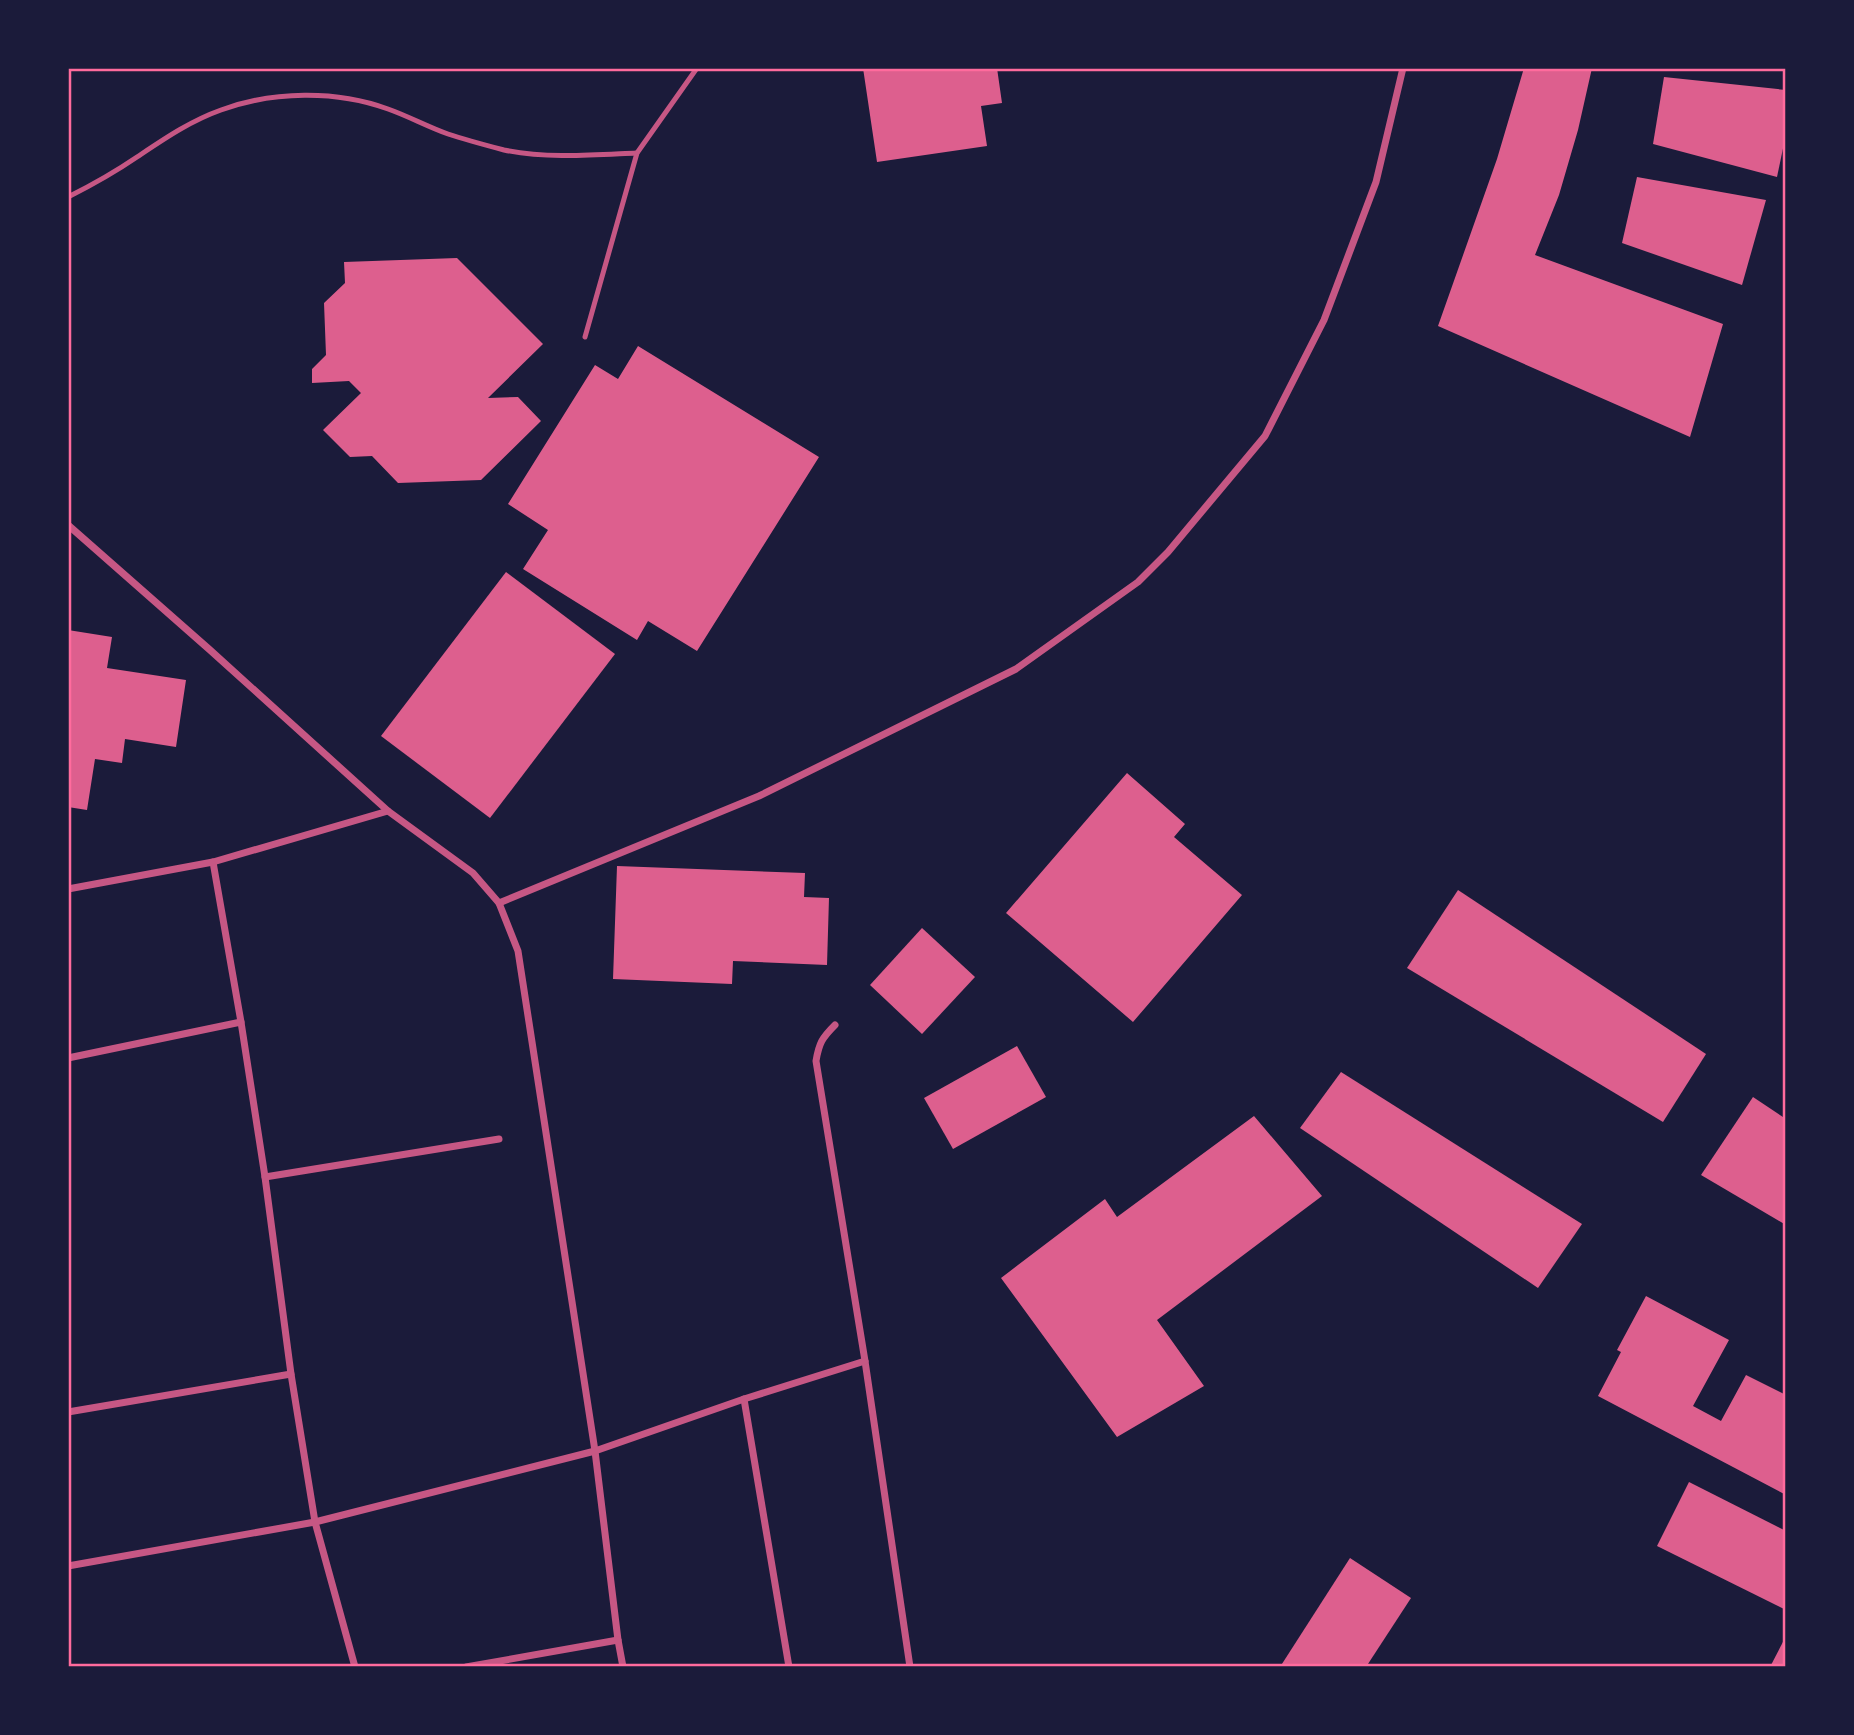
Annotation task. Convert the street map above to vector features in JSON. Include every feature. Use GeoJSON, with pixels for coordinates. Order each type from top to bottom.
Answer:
{"type":"FeatureCollection","features":[{"type":"Feature","properties":{"kind":"street"},"geometry":{"type":"LineString","coordinates":[[499,903],[759,796],[1016,669],[1138,582],[1168,552],[1265,436],[1324,320],[1376,182],[1403,68]]}},
{"type":"Feature","properties":{"kind":"street"},"geometry":{"type":"LineString","coordinates":[[68,525],[388,811],[472,873],[499,903],[518,951],[595,1451],[623,1667]]}},
{"type":"Feature","properties":{"kind":"street"},"geometry":{"type":"LineString","coordinates":[[68,889],[212,862],[388,811]]}},
{"type":"Feature","properties":{"kind":"street"},"geometry":{"type":"LineString","coordinates":[[212,862],[241,1022],[315,1522],[355,1667]]}},
{"type":"Feature","properties":{"kind":"street"},"geometry":{"type":"LineString","coordinates":[[68,1058],[241,1022]]}},
{"type":"Feature","properties":{"kind":"street"},"geometry":{"type":"LineString","coordinates":[[835,1025],[822,1038],[816,1061],[865,1361],[910,1667]]}},
{"type":"Feature","properties":{"kind":"street"},"geometry":{"type":"LineString","coordinates":[[265,1177],[499,1139]]}},
{"type":"Feature","properties":{"kind":"street"},"geometry":{"type":"LineString","coordinates":[[68,1566],[315,1522],[595,1451],[744,1399],[865,1361]]}},
{"type":"Feature","properties":{"kind":"street"},"geometry":{"type":"LineString","coordinates":[[68,1412],[291,1374]]}},
{"type":"Feature","properties":{"kind":"street"},"geometry":{"type":"LineString","coordinates":[[744,1399],[789,1667]]}},
{"type":"Feature","properties":{"kind":"street"},"geometry":{"type":"LineString","coordinates":[[466,1667],[618,1640]]}},
{"type":"Feature","properties":{"kind":"lane"},"geometry":{"type":"LineString","coordinates":[[585,337],[637,153],[697,68]]}},
{"type":"Feature","properties":{"kind":"lane"},"geometry":{"type":"LineString","coordinates":[[68,197],[106,177],[192,122],[250,101],[285,96],[354,100],[387,108],[447,134],[507,150],[546,155],[637,153]]}},
{"type":"Feature","properties":{"kind":"building"},"geometry":{"type":"Polygon","coordinates":[[[863,68],[997,68],[1002,103],[981,106],[987,146],[877,162],[863,68]]]}},
{"type":"Feature","properties":{"kind":"building"},"geometry":{"type":"Polygon","coordinates":[[[1524,68],[1592,68],[1559,195],[1535,255],[1723,324],[1690,437],[1438,326],[1497,159],[1524,68]]]}},
{"type":"Feature","properties":{"kind":"building"},"geometry":{"type":"Polygon","coordinates":[[[1664,77],[1786,90],[1786,134],[1777,177],[1653,144],[1664,77]]]}},
{"type":"Feature","properties":{"kind":"building"},"geometry":{"type":"Polygon","coordinates":[[[1637,177],[1766,200],[1742,285],[1622,243],[1637,177]]]}},
{"type":"Feature","properties":{"kind":"building"},"geometry":{"type":"Polygon","coordinates":[[[457,258],[543,344],[488,398],[518,397],[541,421],[481,480],[398,483],[372,456],[350,457],[323,430],[361,393],[349,381],[312,383],[312,369],[326,355],[324,303],[345,283],[344,262],[457,258]]]}},
{"type":"Feature","properties":{"kind":"building"},"geometry":{"type":"Polygon","coordinates":[[[638,346],[819,457],[697,651],[648,621],[637,640],[523,569],[548,530],[508,504],[595,365],[618,379],[638,346]]]}},
{"type":"Feature","properties":{"kind":"building"},"geometry":{"type":"Polygon","coordinates":[[[506,572],[615,654],[490,818],[381,736],[506,572]]]}},
{"type":"Feature","properties":{"kind":"building"},"geometry":{"type":"Polygon","coordinates":[[[68,630],[112,637],[107,668],[186,680],[176,747],[125,739],[122,763],[95,759],[87,810],[68,807],[68,630]]]}},
{"type":"Feature","properties":{"kind":"building"},"geometry":{"type":"Polygon","coordinates":[[[1127,773],[1185,824],[1174,837],[1242,895],[1133,1022],[1006,913],[1127,773]]]}},
{"type":"Feature","properties":{"kind":"building"},"geometry":{"type":"Polygon","coordinates":[[[617,866],[805,873],[804,897],[829,898],[827,965],[733,961],[732,984],[613,979],[617,866]]]}},
{"type":"Feature","properties":{"kind":"building"},"geometry":{"type":"Polygon","coordinates":[[[1458,890],[1706,1054],[1663,1122],[1407,968],[1458,890]]]}},
{"type":"Feature","properties":{"kind":"building"},"geometry":{"type":"Polygon","coordinates":[[[922,928],[975,977],[922,1034],[870,985],[922,928]]]}},
{"type":"Feature","properties":{"kind":"building"},"geometry":{"type":"Polygon","coordinates":[[[1017,1046],[1046,1097],[953,1149],[924,1098],[1017,1046]]]}},
{"type":"Feature","properties":{"kind":"building"},"geometry":{"type":"Polygon","coordinates":[[[1341,1072],[1582,1224],[1538,1288],[1300,1128],[1341,1072]]]}},
{"type":"Feature","properties":{"kind":"building"},"geometry":{"type":"Polygon","coordinates":[[[1753,1097],[1786,1119],[1786,1225],[1701,1175],[1753,1097]]]}},
{"type":"Feature","properties":{"kind":"building"},"geometry":{"type":"Polygon","coordinates":[[[1254,1116],[1322,1196],[1157,1320],[1204,1386],[1117,1437],[1001,1278],[1105,1199],[1117,1217],[1254,1116]]]}},
{"type":"Feature","properties":{"kind":"building"},"geometry":{"type":"Polygon","coordinates":[[[1646,1296],[1729,1340],[1693,1406],[1721,1421],[1746,1375],[1786,1395],[1786,1495],[1598,1396],[1621,1352],[1617,1350],[1646,1296]]]}},
{"type":"Feature","properties":{"kind":"building"},"geometry":{"type":"Polygon","coordinates":[[[1689,1482],[1786,1531],[1786,1610],[1657,1546],[1689,1482]]]}},
{"type":"Feature","properties":{"kind":"building"},"geometry":{"type":"Polygon","coordinates":[[[1350,1558],[1411,1598],[1366,1667],[1280,1667],[1350,1558]]]}},
{"type":"Feature","properties":{"kind":"building"},"geometry":{"type":"Polygon","coordinates":[[[1786,1636],[1786,1667],[1770,1667],[1786,1636]]]}}]}
